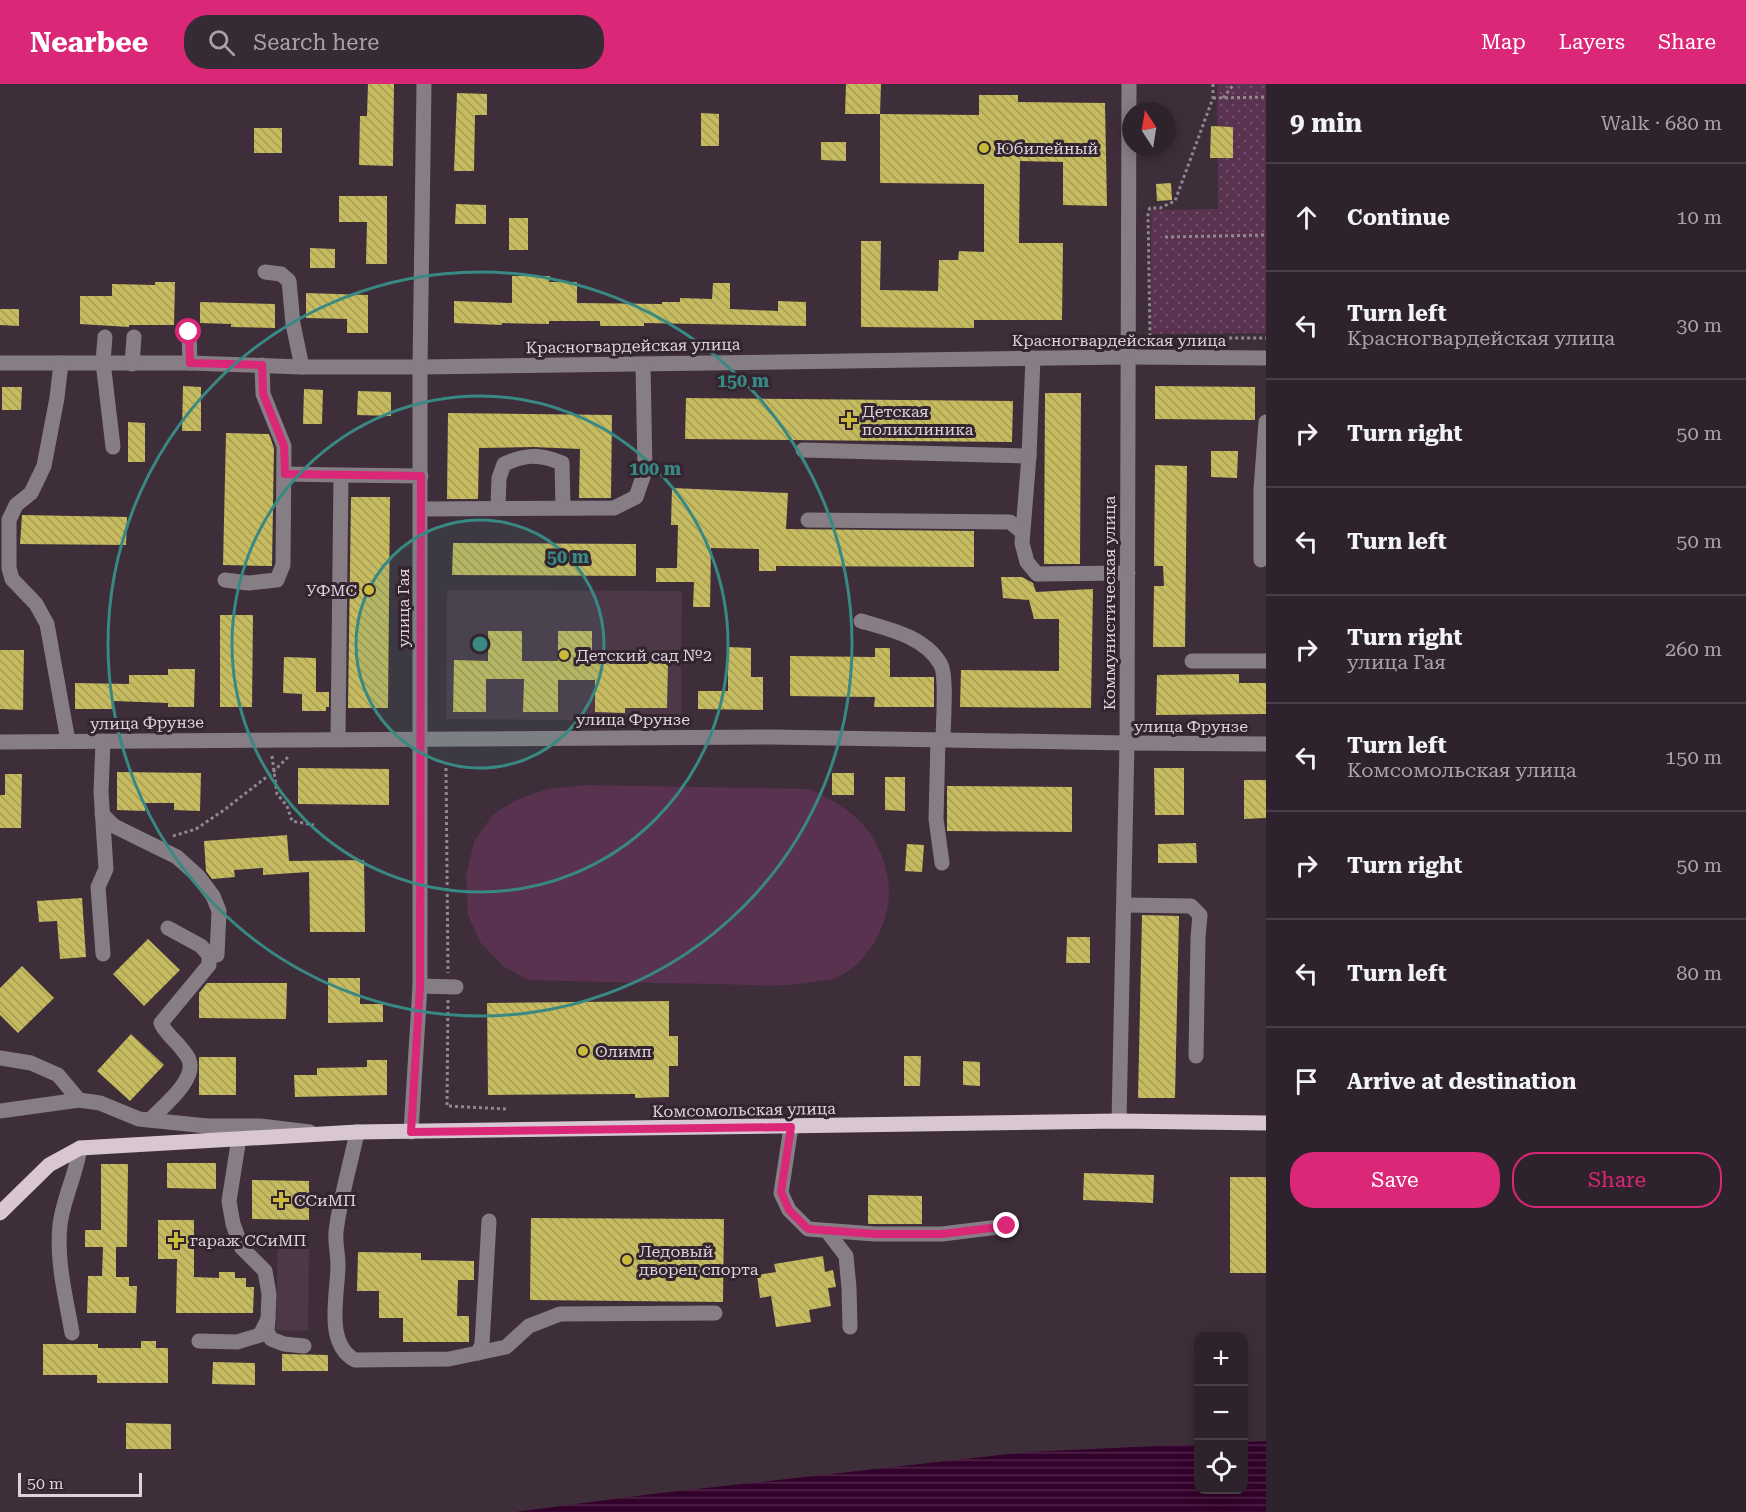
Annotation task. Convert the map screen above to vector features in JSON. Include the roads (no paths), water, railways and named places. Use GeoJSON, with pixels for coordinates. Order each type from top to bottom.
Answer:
{"type":"FeatureCollection","features":[{"type":"Feature","properties":{"kind":"main road","name":"Комсомольская улица"},"geometry":{"type":"LineString","coordinates":[[80,1148],[357,1132],[1119,1122],[1266,1123]]}},
{"type":"Feature","properties":{"kind":"main road"},"geometry":{"type":"LineString","coordinates":[[0,1214],[49,1165],[80,1148]]}},
{"type":"Feature","properties":{"kind":"street","name":"улица Гая"},"geometry":{"type":"LineString","coordinates":[[411,1132],[420,986],[420,367],[424,84]]}},
{"type":"Feature","properties":{"kind":"street","name":"Коммунистическая улица"},"geometry":{"type":"LineString","coordinates":[[1119,1122],[1127,743],[1129,84]]}},
{"type":"Feature","properties":{"kind":"street"},"geometry":{"type":"LineString","coordinates":[[265,272],[281,274],[289,281],[293,324],[302,367]]}},
{"type":"Feature","properties":{"kind":"street"},"geometry":{"type":"LineString","coordinates":[[189,332],[190,363]]}},
{"type":"Feature","properties":{"kind":"street"},"geometry":{"type":"LineString","coordinates":[[105,337],[103,362],[113,447]]}},
{"type":"Feature","properties":{"kind":"street"},"geometry":{"type":"LineString","coordinates":[[132,364],[134,337]]}},
{"type":"Feature","properties":{"kind":"street","name":"Красногвардейская улица"},"geometry":{"type":"LineString","coordinates":[[0,363],[103,362],[302,367],[420,367],[1033,358],[1266,358]]}},
{"type":"Feature","properties":{"kind":"street"},"geometry":{"type":"LineString","coordinates":[[1033,358],[1029,456],[1022,532],[1022,543],[1027,562],[1037,574],[1128,573]]}},
{"type":"Feature","properties":{"kind":"street"},"geometry":{"type":"LineString","coordinates":[[61,363],[44,466],[31,493],[16,505],[9,520],[9,568],[12,579],[36,604],[47,624],[68,741]]}},
{"type":"Feature","properties":{"kind":"street"},"geometry":{"type":"LineString","coordinates":[[421,509],[614,508],[636,497],[645,471],[643,364]]}},
{"type":"Feature","properties":{"kind":"street"},"geometry":{"type":"LineString","coordinates":[[225,580],[248,583],[277,580],[283,565],[284,446],[263,394],[262,365]]}},
{"type":"Feature","properties":{"kind":"street"},"geometry":{"type":"LineString","coordinates":[[1261,560],[1261,489],[1266,422]]}},
{"type":"Feature","properties":{"kind":"street"},"geometry":{"type":"LineString","coordinates":[[802,450],[1029,456]]}},
{"type":"Feature","properties":{"kind":"street"},"geometry":{"type":"LineString","coordinates":[[498,508],[499,478],[504,464],[521,457],[544,456],[562,463],[563,507]]}},
{"type":"Feature","properties":{"kind":"street"},"geometry":{"type":"LineString","coordinates":[[285,474],[421,476]]}},
{"type":"Feature","properties":{"kind":"street"},"geometry":{"type":"LineString","coordinates":[[338,739],[341,475]]}},
{"type":"Feature","properties":{"kind":"street"},"geometry":{"type":"LineString","coordinates":[[807,520],[1010,522],[1022,532]]}},
{"type":"Feature","properties":{"kind":"street"},"geometry":{"type":"LineString","coordinates":[[861,621],[893,630],[926,645],[942,667],[941,740],[936,819],[942,863]]}},
{"type":"Feature","properties":{"kind":"street"},"geometry":{"type":"LineString","coordinates":[[1192,661],[1266,661]]}},
{"type":"Feature","properties":{"kind":"street","name":"улица Фрунзе"},"geometry":{"type":"LineString","coordinates":[[0,742],[772,737],[1266,744]]}},
{"type":"Feature","properties":{"kind":"street"},"geometry":{"type":"LineString","coordinates":[[103,741],[101,792],[106,869],[98,887],[103,954]]}},
{"type":"Feature","properties":{"kind":"street"},"geometry":{"type":"LineString","coordinates":[[102,814],[114,826],[177,857],[198,876],[213,896],[219,911],[217,955],[209,955]]}},
{"type":"Feature","properties":{"kind":"street"},"geometry":{"type":"LineString","coordinates":[[1124,905],[1191,906],[1200,915],[1196,1056]]}},
{"type":"Feature","properties":{"kind":"street"},"geometry":{"type":"LineString","coordinates":[[150,1120],[183,1086],[191,1066],[189,1059],[161,1023],[209,965],[209,955],[201,946],[168,928]]}},
{"type":"Feature","properties":{"kind":"street"},"geometry":{"type":"LineString","coordinates":[[420,986],[452,987]]}},
{"type":"Feature","properties":{"kind":"street"},"geometry":{"type":"LineString","coordinates":[[0,1058],[31,1063],[58,1075],[80,1100]]}},
{"type":"Feature","properties":{"kind":"street"},"geometry":{"type":"LineString","coordinates":[[0,1111],[80,1100],[100,1103],[139,1119],[207,1126],[290,1128],[316,1133]]}},
{"type":"Feature","properties":{"kind":"street"},"geometry":{"type":"LineString","coordinates":[[207,1126],[223,1139]]}},
{"type":"Feature","properties":{"kind":"street"},"geometry":{"type":"LineString","coordinates":[[791,1127],[781,1192],[789,1210],[808,1229],[875,1234],[942,1234],[1007,1226]]}},
{"type":"Feature","properties":{"kind":"street"},"geometry":{"type":"LineString","coordinates":[[357,1132],[336,1234],[338,1265],[335,1300],[336,1327],[346,1355],[355,1360],[448,1359],[506,1347],[529,1326],[560,1314],[715,1313]]}},
{"type":"Feature","properties":{"kind":"street"},"geometry":{"type":"LineString","coordinates":[[239,1138],[229,1201],[233,1224],[242,1248],[265,1271],[269,1294],[267,1331],[271,1339],[284,1344],[304,1346]]}},
{"type":"Feature","properties":{"kind":"street"},"geometry":{"type":"LineString","coordinates":[[72,1333],[58,1248],[60,1222],[78,1164],[80,1148]]}},
{"type":"Feature","properties":{"kind":"street"},"geometry":{"type":"LineString","coordinates":[[478,1353],[482,1344],[489,1221]]}},
{"type":"Feature","properties":{"kind":"street"},"geometry":{"type":"LineString","coordinates":[[827,1231],[846,1256],[850,1326]]}},
{"type":"Feature","properties":{"kind":"street"},"geometry":{"type":"LineString","coordinates":[[199,1341],[237,1342],[260,1335],[268,1319]]}},
{"type":"Feature","properties":{"kind":"place","name":"Юбилейный"},"geometry":{"type":"Point","coordinates":[984,148]}},
{"type":"Feature","properties":{"kind":"place","name":"Детская поликлиника"},"geometry":{"type":"Point","coordinates":[849,420]}},
{"type":"Feature","properties":{"kind":"place","name":"УФМС"},"geometry":{"type":"Point","coordinates":[369,590]}},
{"type":"Feature","properties":{"kind":"place","name":"Детский сад №2"},"geometry":{"type":"Point","coordinates":[564,655]}},
{"type":"Feature","properties":{"kind":"place","name":"Олимп"},"geometry":{"type":"Point","coordinates":[583,1051]}},
{"type":"Feature","properties":{"kind":"place","name":"ССиМП"},"geometry":{"type":"Point","coordinates":[281,1200]}},
{"type":"Feature","properties":{"kind":"place","name":"гараж ССиМП"},"geometry":{"type":"Point","coordinates":[176,1240]}},
{"type":"Feature","properties":{"kind":"place","name":"Ледовый дворец спорта"},"geometry":{"type":"Point","coordinates":[627,1260]}}]}
